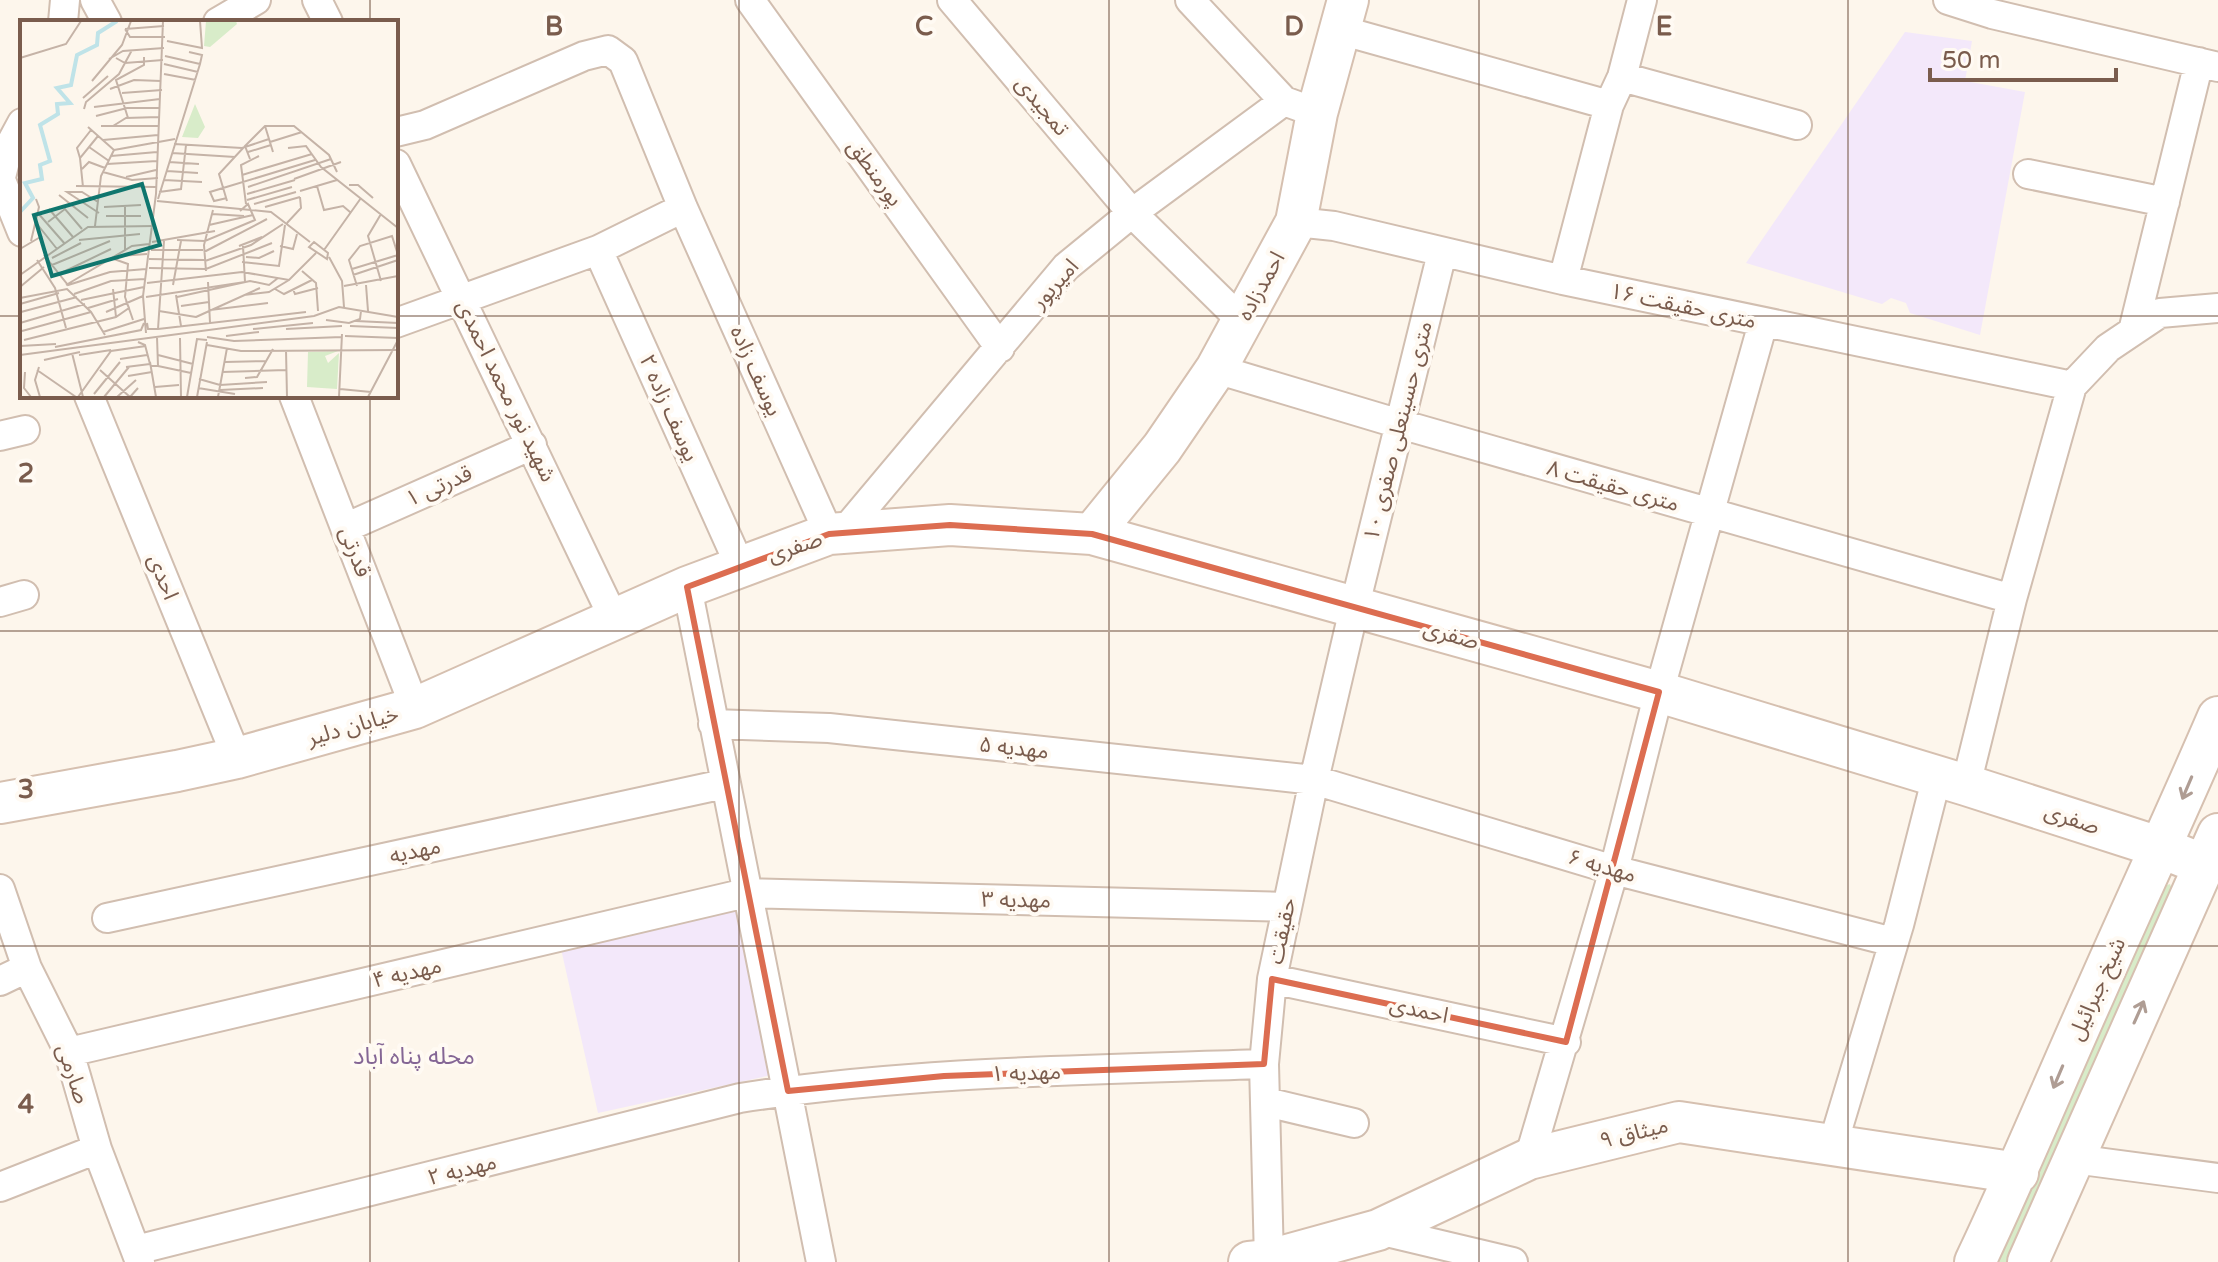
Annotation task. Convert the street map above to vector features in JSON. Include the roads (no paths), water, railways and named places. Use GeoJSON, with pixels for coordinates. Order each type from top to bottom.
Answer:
{"type":"FeatureCollection","features":[{"type":"Feature","properties":{"kind":"street"},"geometry":{"type":"LineString","coordinates":[[63,20],[65,0]]}},
{"type":"Feature","properties":{"kind":"street"},"geometry":{"type":"LineString","coordinates":[[95,0],[106,20]]}},
{"type":"Feature","properties":{"kind":"street"},"geometry":{"type":"LineString","coordinates":[[221,20],[256,0]]}},
{"type":"Feature","properties":{"kind":"street"},"geometry":{"type":"LineString","coordinates":[[317,0],[327,20]]}},
{"type":"Feature","properties":{"kind":"street","name":"پورمنطق"},"geometry":{"type":"LineString","coordinates":[[750,0],[1000,348]]}},
{"type":"Feature","properties":{"kind":"street","name":"تمجیدی"},"geometry":{"type":"LineString","coordinates":[[952,0],[1132,213],[1242,321]]}},
{"type":"Feature","properties":{"kind":"street"},"geometry":{"type":"LineString","coordinates":[[1190,0],[1301,107]]}},
{"type":"Feature","properties":{"kind":"street"},"geometry":{"type":"LineString","coordinates":[[1563,280],[1609,105],[1622,77],[1642,0]]}},
{"type":"Feature","properties":{"kind":"street"},"geometry":{"type":"LineString","coordinates":[[1948,0],[1994,7],[2209,65],[2165,202],[2133,331]]}},
{"type":"Feature","properties":{"kind":"street"},"geometry":{"type":"LineString","coordinates":[[1344,15],[1609,105]]}},
{"type":"Feature","properties":{"kind":"street","name":"احمدزاده"},"geometry":{"type":"LineString","coordinates":[[1092,534],[1162,448],[1216,369],[1296,222],[1301,107],[1344,15]]}},
{"type":"Feature","properties":{"kind":"street","name":"یوسف زاده"},"geometry":{"type":"LineString","coordinates":[[398,132],[425,125],[584,56],[608,50],[623,61],[683,208],[835,534]]}},
{"type":"Feature","properties":{"kind":"street"},"geometry":{"type":"LineString","coordinates":[[1622,77],[1797,125]]}},
{"type":"Feature","properties":{"kind":"street","name":"امیرپور"},"geometry":{"type":"LineString","coordinates":[[835,534],[1000,348],[1066,267],[1132,213],[1301,107]]}},
{"type":"Feature","properties":{"kind":"street"},"geometry":{"type":"LineString","coordinates":[[20,126],[4,151],[0,180],[20,227]]}},
{"type":"Feature","properties":{"kind":"street","name":"شهید نور محمد احمدی"},"geometry":{"type":"LineString","coordinates":[[398,168],[614,619]]}},
{"type":"Feature","properties":{"kind":"street"},"geometry":{"type":"LineString","coordinates":[[2028,174],[2165,202]]}},
{"type":"Feature","properties":{"kind":"street"},"geometry":{"type":"LineString","coordinates":[[398,322],[598,250],[683,208]]}},
{"type":"Feature","properties":{"kind":"street","name":"۱۶ متری حقیقت"},"geometry":{"type":"LineString","coordinates":[[1296,222],[1334,226],[1563,280],[2072,386]]}},
{"type":"Feature","properties":{"kind":"street","name":"یوسف زاده ۲"},"geometry":{"type":"LineString","coordinates":[[598,250],[740,566]]}},
{"type":"Feature","properties":{"kind":"street","name":"۱۰ متری حسینعلی صفری"},"geometry":{"type":"LineString","coordinates":[[1354,609],[1442,253]]}},
{"type":"Feature","properties":{"kind":"street"},"geometry":{"type":"LineString","coordinates":[[1833,1144],[1893,942],[1952,780],[2012,599],[2072,386],[2108,348],[2160,313],[2218,308]]}},
{"type":"Feature","properties":{"kind":"street"},"geometry":{"type":"LineString","coordinates":[[1529,1159],[1566,1042],[1659,692],[1763,323]]}},
{"type":"Feature","properties":{"kind":"street","name":"۸ متری حقیقت"},"geometry":{"type":"LineString","coordinates":[[1216,369],[2012,599]]}},
{"type":"Feature","properties":{"kind":"street","name":"احدی"},"geometry":{"type":"LineString","coordinates":[[90,398],[237,758]]}},
{"type":"Feature","properties":{"kind":"street","name":"قدرتی"},"geometry":{"type":"LineString","coordinates":[[295,398],[415,708]]}},
{"type":"Feature","properties":{"kind":"street","name":"قدرتی ۱"},"geometry":{"type":"LineString","coordinates":[[345,528],[532,445]]}},
{"type":"Feature","properties":{"kind":"street","name":"صفری"},"geometry":{"type":"LineString","coordinates":[[687,587],[835,534],[950,525],[1092,534],[1659,692],[1952,780],[2162,848],[2211,850]]}},
{"type":"Feature","properties":{"kind":"street"},"geometry":{"type":"LineString","coordinates":[[687,587],[821,1262]]}},
{"type":"Feature","properties":{"kind":"street","name":"خیابان دلیر"},"geometry":{"type":"LineString","coordinates":[[0,803],[237,758],[415,708],[687,587]]}},
{"type":"Feature","properties":{"kind":"street","name":"حقیقت"},"geometry":{"type":"LineString","coordinates":[[1264,1261],[1264,1064],[1272,979],[1354,609]]}},
{"type":"Feature","properties":{"kind":"street","name":"شیخ جبرائیل"},"geometry":{"type":"LineString","coordinates":[[1975,1262],[2018,1173],[2218,717]]}},
{"type":"Feature","properties":{"kind":"street","name":"مهدیه ۵"},"geometry":{"type":"LineString","coordinates":[[713,724],[829,728],[1314,780]]}},
{"type":"Feature","properties":{"kind":"street","name":"مهدیه ۶"},"geometry":{"type":"LineString","coordinates":[[1314,780],[1614,870],[1893,942]]}},
{"type":"Feature","properties":{"kind":"street","name":"مهدیه"},"geometry":{"type":"LineString","coordinates":[[107,918],[724,784]]}},
{"type":"Feature","properties":{"kind":"street"},"geometry":{"type":"LineString","coordinates":[[2028,1262],[2211,850]]}},
{"type":"Feature","properties":{"kind":"street","name":"صارمی"},"geometry":{"type":"LineString","coordinates":[[0,889],[27,968],[69,1052],[97,1149],[138,1256]]}},
{"type":"Feature","properties":{"kind":"street","name":"مهدیه ۳"},"geometry":{"type":"LineString","coordinates":[[746,893],[1287,907]]}},
{"type":"Feature","properties":{"kind":"street","name":"مهدیه ۴"},"geometry":{"type":"LineString","coordinates":[[69,1052],[746,893]]}},
{"type":"Feature","properties":{"kind":"street"},"geometry":{"type":"LineString","coordinates":[[0,981],[27,968]]}},
{"type":"Feature","properties":{"kind":"street","name":"احمدی"},"geometry":{"type":"LineString","coordinates":[[1272,979],[1566,1042]]}},
{"type":"Feature","properties":{"kind":"street","name":"مهدیه ۱"},"geometry":{"type":"LineString","coordinates":[[788,1091],[944,1076],[1264,1064]]}},
{"type":"Feature","properties":{"kind":"street","name":"مهدیه ۲"},"geometry":{"type":"LineString","coordinates":[[138,1256],[740,1098],[788,1091]]}},
{"type":"Feature","properties":{"kind":"street"},"geometry":{"type":"LineString","coordinates":[[1266,1102],[1354,1123]]}},
{"type":"Feature","properties":{"kind":"street","name":"میثاق ۹"},"geometry":{"type":"LineString","coordinates":[[1264,1261],[1378,1230],[1529,1159],[1679,1122],[2018,1173]]}},
{"type":"Feature","properties":{"kind":"street"},"geometry":{"type":"LineString","coordinates":[[0,1187],[97,1149]]}},
{"type":"Feature","properties":{"kind":"street"},"geometry":{"type":"LineString","coordinates":[[2074,1159],[2218,1178]]}},
{"type":"Feature","properties":{"kind":"street"},"geometry":{"type":"LineString","coordinates":[[1378,1230],[1513,1262]]}},
{"type":"Feature","properties":{"kind":"district","name":"محله پناه آباد"},"geometry":{"type":"Point","coordinates":[414,1056]}}]}
